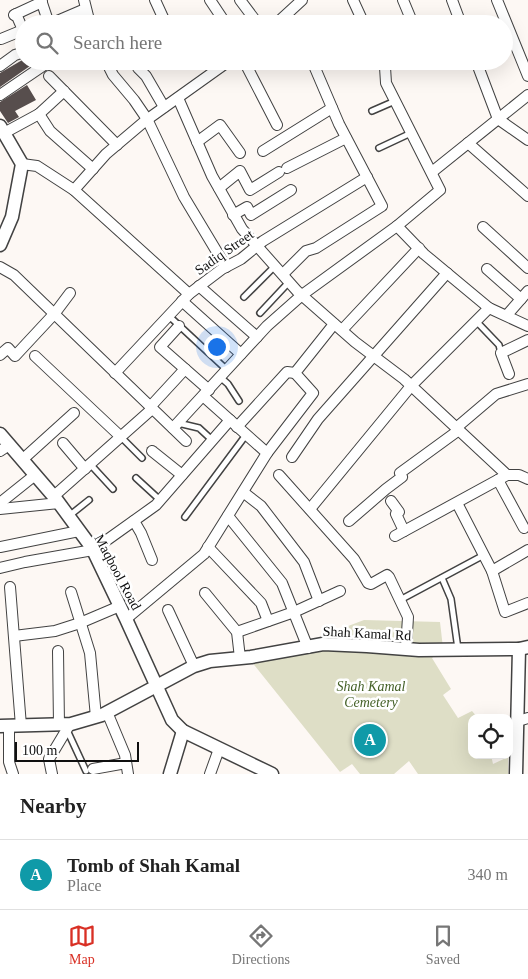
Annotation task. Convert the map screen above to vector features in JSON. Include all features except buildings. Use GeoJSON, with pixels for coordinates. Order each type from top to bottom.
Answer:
{"type":"FeatureCollection","features":[{"type":"Feature","properties":{"kind":"street"},"geometry":{"type":"LineString","coordinates":[[155,0],[162,15]]}},
{"type":"Feature","properties":{"kind":"street"},"geometry":{"type":"LineString","coordinates":[[210,0],[220,15]]}},
{"type":"Feature","properties":{"kind":"street"},"geometry":{"type":"LineString","coordinates":[[240,0],[251,15]]}},
{"type":"Feature","properties":{"kind":"street"},"geometry":{"type":"LineString","coordinates":[[288,15],[302,0]]}},
{"type":"Feature","properties":{"kind":"street"},"geometry":{"type":"LineString","coordinates":[[353,0],[360,15]]}},
{"type":"Feature","properties":{"kind":"street"},"geometry":{"type":"LineString","coordinates":[[403,0],[409,15]]}},
{"type":"Feature","properties":{"kind":"street"},"geometry":{"type":"LineString","coordinates":[[452,0],[458,15]]}},
{"type":"Feature","properties":{"kind":"street"},"geometry":{"type":"LineString","coordinates":[[497,0],[503,15]]}},
{"type":"Feature","properties":{"kind":"street"},"geometry":{"type":"LineString","coordinates":[[16,15],[42,1],[47,15]]}},
{"type":"Feature","properties":{"kind":"street"},"geometry":{"type":"LineString","coordinates":[[65,15],[84,4]]}},
{"type":"Feature","properties":{"kind":"street"},"geometry":{"type":"LineString","coordinates":[[1,39],[15,33]]}},
{"type":"Feature","properties":{"kind":"street"},"geometry":{"type":"LineString","coordinates":[[513,39],[528,76]]}},
{"type":"Feature","properties":{"kind":"street"},"geometry":{"type":"LineString","coordinates":[[0,66],[15,55]]}},
{"type":"Feature","properties":{"kind":"street"},"geometry":{"type":"LineString","coordinates":[[0,95],[36,70]]}},
{"type":"Feature","properties":{"kind":"street"},"geometry":{"type":"LineString","coordinates":[[110,70],[147,119],[184,197],[226,267]]}},
{"type":"Feature","properties":{"kind":"street"},"geometry":{"type":"LineString","coordinates":[[140,70],[146,76],[164,107]]}},
{"type":"Feature","properties":{"kind":"street"},"geometry":{"type":"LineString","coordinates":[[74,190],[117,145],[147,119],[217,70]]}},
{"type":"Feature","properties":{"kind":"street"},"geometry":{"type":"LineString","coordinates":[[249,70],[277,125]]}},
{"type":"Feature","properties":{"kind":"street"},"geometry":{"type":"LineString","coordinates":[[286,278],[306,251],[316,248],[382,207],[346,138],[316,70]]}},
{"type":"Feature","properties":{"kind":"street"},"geometry":{"type":"LineString","coordinates":[[175,426],[257,337],[302,295],[397,226],[440,190],[386,82],[385,70]]}},
{"type":"Feature","properties":{"kind":"street"},"geometry":{"type":"LineString","coordinates":[[479,70],[498,119],[528,140]]}},
{"type":"Feature","properties":{"kind":"street"},"geometry":{"type":"LineString","coordinates":[[49,76],[117,145]]}},
{"type":"Feature","properties":{"kind":"street"},"geometry":{"type":"LineString","coordinates":[[0,245],[12,217],[22,164],[2,130],[39,114],[64,91]]}},
{"type":"Feature","properties":{"kind":"street"},"geometry":{"type":"LineString","coordinates":[[432,172],[528,95]]}},
{"type":"Feature","properties":{"kind":"street"},"geometry":{"type":"LineString","coordinates":[[178,98],[219,188],[242,230],[302,295],[373,356],[412,386],[457,429],[503,478],[524,528]]}},
{"type":"Feature","properties":{"kind":"street"},"geometry":{"type":"LineString","coordinates":[[263,151],[332,108]]}},
{"type":"Feature","properties":{"kind":"street"},"geometry":{"type":"LineString","coordinates":[[39,114],[50,131],[93,169]]}},
{"type":"Feature","properties":{"kind":"street"},"geometry":{"type":"LineString","coordinates":[[197,142],[220,125],[240,152]]}},
{"type":"Feature","properties":{"kind":"street"},"geometry":{"type":"LineString","coordinates":[[219,188],[240,171],[250,190],[283,170],[346,138]]}},
{"type":"Feature","properties":{"kind":"street"},"geometry":{"type":"LineString","coordinates":[[468,143],[528,196]]}},
{"type":"Feature","properties":{"kind":"street"},"geometry":{"type":"LineString","coordinates":[[22,164],[37,166],[74,190],[186,297],[241,354]]}},
{"type":"Feature","properties":{"kind":"street","name":"Sadiq Street"},"geometry":{"type":"LineString","coordinates":[[115,373],[186,297],[199,286],[241,259],[263,241],[367,177]]}},
{"type":"Feature","properties":{"kind":"street"},"geometry":{"type":"LineString","coordinates":[[233,214],[247,207],[252,215],[291,190]]}},
{"type":"Feature","properties":{"kind":"street"},"geometry":{"type":"LineString","coordinates":[[397,226],[447,273],[489,308],[528,326]]}},
{"type":"Feature","properties":{"kind":"street"},"geometry":{"type":"LineString","coordinates":[[483,227],[527,265]]}},
{"type":"Feature","properties":{"kind":"street"},"geometry":{"type":"LineString","coordinates":[[295,373],[338,327],[419,248]]}},
{"type":"Feature","properties":{"kind":"street"},"geometry":{"type":"LineString","coordinates":[[0,267],[14,275],[55,313],[151,408],[175,426],[186,441]]}},
{"type":"Feature","properties":{"kind":"street"},"geometry":{"type":"LineString","coordinates":[[487,269],[521,299]]}},
{"type":"Feature","properties":{"kind":"street"},"geometry":{"type":"LineString","coordinates":[[292,457],[318,419],[447,273]]}},
{"type":"Feature","properties":{"kind":"street"},"geometry":{"type":"LineString","coordinates":[[199,286],[257,337]]}},
{"type":"Feature","properties":{"kind":"street"},"geometry":{"type":"LineString","coordinates":[[507,315],[528,291]]}},
{"type":"Feature","properties":{"kind":"street"},"geometry":{"type":"LineString","coordinates":[[0,355],[8,348],[15,356],[55,313],[70,293]]}},
{"type":"Feature","properties":{"kind":"street"},"geometry":{"type":"LineString","coordinates":[[310,509],[412,386],[489,308]]}},
{"type":"Feature","properties":{"kind":"street"},"geometry":{"type":"LineString","coordinates":[[179,326],[160,347],[185,369],[234,423],[267,453]]}},
{"type":"Feature","properties":{"kind":"street"},"geometry":{"type":"LineString","coordinates":[[509,374],[501,353],[528,340]]}},
{"type":"Feature","properties":{"kind":"street"},"geometry":{"type":"LineString","coordinates":[[35,356],[121,437]]}},
{"type":"Feature","properties":{"kind":"street"},"geometry":{"type":"LineString","coordinates":[[0,509],[56,499],[88,466],[151,408],[185,369]]}},
{"type":"Feature","properties":{"kind":"street"},"geometry":{"type":"LineString","coordinates":[[0,568],[93,550],[160,500],[212,440],[234,423],[287,372],[295,373],[313,393],[267,453],[204,554],[126,619]]}},
{"type":"Feature","properties":{"kind":"street"},"geometry":{"type":"LineString","coordinates":[[349,522],[402,477],[400,473],[457,429],[496,394],[528,384]]}},
{"type":"Feature","properties":{"kind":"street"},"geometry":{"type":"LineString","coordinates":[[22,460],[74,413]]}},
{"type":"Feature","properties":{"kind":"street","name":"Maqbool Road"},"geometry":{"type":"LineString","coordinates":[[0,434],[5,448],[22,460],[56,499],[93,550],[157,686]]}},
{"type":"Feature","properties":{"kind":"street"},"geometry":{"type":"LineString","coordinates":[[63,442],[88,466]]}},
{"type":"Feature","properties":{"kind":"street"},"geometry":{"type":"LineString","coordinates":[[152,451],[182,475]]}},
{"type":"Feature","properties":{"kind":"street"},"geometry":{"type":"LineString","coordinates":[[0,503],[35,475]]}},
{"type":"Feature","properties":{"kind":"street"},"geometry":{"type":"LineString","coordinates":[[279,475],[354,558],[368,583],[371,584],[388,576],[408,617],[406,649]]}},
{"type":"Feature","properties":{"kind":"street"},"geometry":{"type":"LineString","coordinates":[[391,501],[399,512],[396,514],[400,534],[503,478],[519,475],[528,479]]}},
{"type":"Feature","properties":{"kind":"street"},"geometry":{"type":"LineString","coordinates":[[243,492],[261,506],[304,562],[319,601]]}},
{"type":"Feature","properties":{"kind":"street"},"geometry":{"type":"LineString","coordinates":[[457,503],[492,571],[505,612],[528,604]]}},
{"type":"Feature","properties":{"kind":"street"},"geometry":{"type":"LineString","coordinates":[[228,516],[282,583],[308,648]]}},
{"type":"Feature","properties":{"kind":"street"},"geometry":{"type":"LineString","coordinates":[[134,521],[152,560]]}},
{"type":"Feature","properties":{"kind":"street"},"geometry":{"type":"LineString","coordinates":[[0,547],[79,531]]}},
{"type":"Feature","properties":{"kind":"street"},"geometry":{"type":"LineString","coordinates":[[208,547],[262,603],[268,621]]}},
{"type":"Feature","properties":{"kind":"street"},"geometry":{"type":"LineString","coordinates":[[492,571],[528,550]]}},
{"type":"Feature","properties":{"kind":"street"},"geometry":{"type":"LineString","coordinates":[[10,586],[14,636],[8,762],[13,774]]}},
{"type":"Feature","properties":{"kind":"street"},"geometry":{"type":"LineString","coordinates":[[237,632],[294,612],[340,591]]}},
{"type":"Feature","properties":{"kind":"street"},"geometry":{"type":"LineString","coordinates":[[71,592],[90,653],[101,714],[125,755],[128,774]]}},
{"type":"Feature","properties":{"kind":"street"},"geometry":{"type":"LineString","coordinates":[[204,594],[237,632],[240,658]]}},
{"type":"Feature","properties":{"kind":"street"},"geometry":{"type":"LineString","coordinates":[[14,636],[55,631],[80,623],[120,606]]}},
{"type":"Feature","properties":{"kind":"street"},"geometry":{"type":"LineString","coordinates":[[168,610],[194,666]]}},
{"type":"Feature","properties":{"kind":"street","name":"Shah Kamal Rd"},"geometry":{"type":"LineString","coordinates":[[10,726],[65,726],[101,714],[194,666],[210,661],[308,648],[323,644],[406,649],[523,648],[523,719],[516,774]]}},
{"type":"Feature","properties":{"kind":"street"},"geometry":{"type":"LineString","coordinates":[[52,774],[49,759],[65,726],[58,651]]}},
{"type":"Feature","properties":{"kind":"street"},"geometry":{"type":"LineString","coordinates":[[157,686],[172,720],[183,731],[256,770],[272,774]]}},
{"type":"Feature","properties":{"kind":"street"},"geometry":{"type":"LineString","coordinates":[[170,774],[183,731]]}},
{"type":"Feature","properties":{"kind":"street"},"geometry":{"type":"LineString","coordinates":[[210,774],[219,749]]}},
{"type":"Feature","properties":{"kind":"street"},"geometry":{"type":"LineString","coordinates":[[89,770],[126,763]]}},
{"type":"Feature","properties":{"kind":"lane"},"geometry":{"type":"LineString","coordinates":[[372,111],[396,101]]}},
{"type":"Feature","properties":{"kind":"lane"},"geometry":{"type":"LineString","coordinates":[[379,148],[412,133]]}},
{"type":"Feature","properties":{"kind":"lane"},"geometry":{"type":"LineString","coordinates":[[244,297],[275,266]]}},
{"type":"Feature","properties":{"kind":"lane"},"geometry":{"type":"LineString","coordinates":[[260,313],[286,278]]}},
{"type":"Feature","properties":{"kind":"lane"},"geometry":{"type":"LineString","coordinates":[[168,316],[224,373],[228,384],[239,401]]}},
{"type":"Feature","properties":{"kind":"lane"},"geometry":{"type":"LineString","coordinates":[[476,321],[499,346],[501,353]]}},
{"type":"Feature","properties":{"kind":"lane"},"geometry":{"type":"LineString","coordinates":[[175,426],[200,428],[212,440]]}},
{"type":"Feature","properties":{"kind":"lane"},"geometry":{"type":"LineString","coordinates":[[185,517],[247,435]]}},
{"type":"Feature","properties":{"kind":"lane"},"geometry":{"type":"LineString","coordinates":[[121,437],[142,458]]}},
{"type":"Feature","properties":{"kind":"lane"},"geometry":{"type":"LineString","coordinates":[[88,466],[113,489]]}},
{"type":"Feature","properties":{"kind":"lane"},"geometry":{"type":"LineString","coordinates":[[136,478],[160,500]]}},
{"type":"Feature","properties":{"kind":"lane"},"geometry":{"type":"LineString","coordinates":[[69,517],[89,500]]}},
{"type":"Feature","properties":{"kind":"lane"},"geometry":{"type":"LineString","coordinates":[[400,600],[484,555]]}},
{"type":"Feature","properties":{"kind":"lane"},"geometry":{"type":"LineString","coordinates":[[442,578],[451,599],[458,649]]}},
{"type":"Feature","properties":{"kind":"lane"},"geometry":{"type":"LineString","coordinates":[[65,726],[89,770]]}},
{"type":"Feature","properties":{"kind":"green space","name":"Shah Kamal Cemetery"},"geometry":{"type":"Polygon","coordinates":[[[364,620],[440,622],[443,648],[432,658],[451,689],[443,695],[458,718],[472,711],[475,714],[468,714],[468,759],[492,759],[493,764],[508,759],[508,774],[418,774],[409,761],[394,774],[360,774],[352,764],[340,772],[251,661],[283,658],[309,650],[317,647],[335,631],[364,620]]]}},
{"type":"Feature","properties":{"kind":"place","name":"Tomb of Shah Kamal"},"geometry":{"type":"Point","coordinates":[370,740]}}]}
